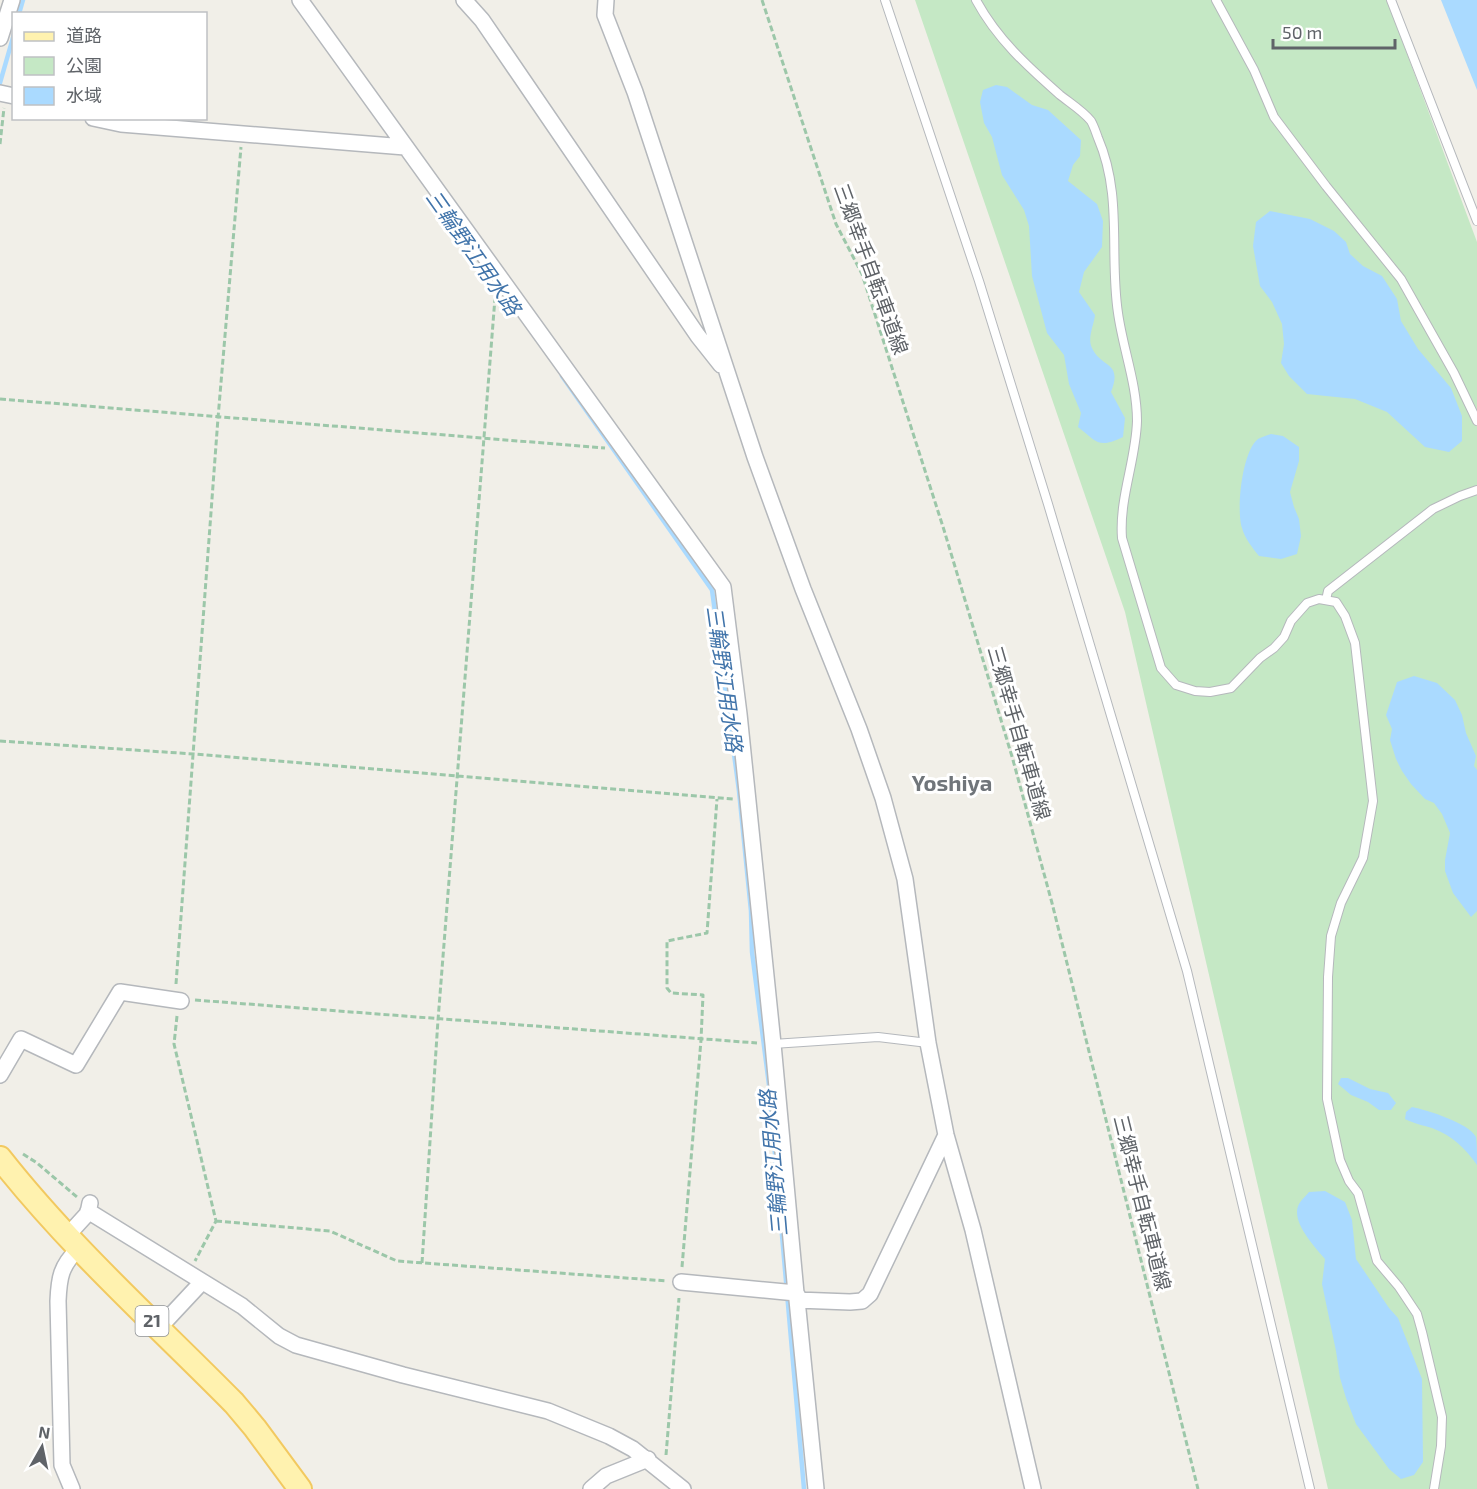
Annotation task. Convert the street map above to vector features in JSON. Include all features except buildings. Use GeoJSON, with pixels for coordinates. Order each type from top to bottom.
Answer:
{"type":"FeatureCollection","features":[{"type":"Feature","properties":{"kind":"main road","name":"21"},"geometry":{"type":"LineString","coordinates":[[11,1156],[27,1193],[73,1243],[234,1403],[300,1489]]}},
{"type":"Feature","properties":{"kind":"street"},"geometry":{"type":"LineString","coordinates":[[0,38],[12,0]]}},
{"type":"Feature","properties":{"kind":"street"},"geometry":{"type":"LineString","coordinates":[[300,0],[723,587],[739,714],[816,1489]]}},
{"type":"Feature","properties":{"kind":"street"},"geometry":{"type":"LineString","coordinates":[[464,0],[482,20],[698,336],[727,372]]}},
{"type":"Feature","properties":{"kind":"street"},"geometry":{"type":"LineString","coordinates":[[606,0],[605,15],[635,92],[777,519],[859,729],[883,798],[904,879],[928,1042],[946,1135],[973,1230],[1033,1489]]}},
{"type":"Feature","properties":{"kind":"street"},"geometry":{"type":"LineString","coordinates":[[102,120],[121,124],[405,147]]}},
{"type":"Feature","properties":{"kind":"street"},"geometry":{"type":"LineString","coordinates":[[0,1075],[21,1039],[76,1065],[120,992],[178,1001]]}},
{"type":"Feature","properties":{"kind":"street"},"geometry":{"type":"LineString","coordinates":[[681,1282],[850,1302],[862,1300],[870,1294],[881,1274],[946,1135]]}},
{"type":"Feature","properties":{"kind":"street"},"geometry":{"type":"LineString","coordinates":[[72,1489],[62,1465],[59,1280],[89,1206],[242,1306],[279,1336],[296,1345],[403,1375],[548,1411],[609,1436],[648,1459],[683,1489]]}},
{"type":"Feature","properties":{"kind":"street"},"geometry":{"type":"LineString","coordinates":[[159,1328],[195,1277]]}},
{"type":"Feature","properties":{"kind":"street"},"geometry":{"type":"LineString","coordinates":[[591,1489],[606,1476],[648,1459]]}},
{"type":"Feature","properties":{"kind":"lane"},"geometry":{"type":"LineString","coordinates":[[885,0],[979,281],[1059,538],[1187,971],[1310,1489]]}},
{"type":"Feature","properties":{"kind":"lane"},"geometry":{"type":"LineString","coordinates":[[976,0],[988,22],[1011,50],[1092,122],[1109,171],[1116,236],[1114,256],[1118,312],[1133,382],[1137,417],[1136,437],[1121,520],[1122,538],[1161,668],[1176,685],[1196,691],[1210,692],[1231,688],[1260,658],[1274,648],[1307,603],[1319,599],[1336,602],[1355,643],[1373,801],[1363,858],[1341,903],[1331,936],[1328,977],[1327,1099],[1340,1160],[1349,1182],[1358,1193],[1377,1261],[1399,1287],[1417,1314],[1422,1332],[1442,1417],[1442,1446],[1434,1489]]}},
{"type":"Feature","properties":{"kind":"lane"},"geometry":{"type":"LineString","coordinates":[[1216,0],[1254,70],[1274,117],[1401,279],[1454,373],[1477,421]]}},
{"type":"Feature","properties":{"kind":"lane"},"geometry":{"type":"LineString","coordinates":[[1391,0],[1477,221]]}},
{"type":"Feature","properties":{"kind":"lane"},"geometry":{"type":"LineString","coordinates":[[1326,600],[1328,591],[1432,510],[1477,490]]}},
{"type":"Feature","properties":{"kind":"lane"},"geometry":{"type":"LineString","coordinates":[[773,1044],[878,1037],[928,1042]]}},
{"type":"Feature","properties":{"kind":"path","name":"三郷幸手自転車道線"},"geometry":{"type":"LineString","coordinates":[[762,0],[836,224],[862,274],[944,530],[1012,760],[1052,903],[1198,1489]]}},
{"type":"Feature","properties":{"kind":"path"},"geometry":{"type":"LineString","coordinates":[[0,144],[6,94]]}},
{"type":"Feature","properties":{"kind":"path"},"geometry":{"type":"LineString","coordinates":[[195,1277],[216,1221],[174,1044],[218,418],[242,134]]}},
{"type":"Feature","properties":{"kind":"path"},"geometry":{"type":"LineString","coordinates":[[422,1263],[438,1020],[497,273]]}},
{"type":"Feature","properties":{"kind":"path"},"geometry":{"type":"LineString","coordinates":[[0,399],[625,449]]}},
{"type":"Feature","properties":{"kind":"path"},"geometry":{"type":"LineString","coordinates":[[0,741],[194,754],[717,799],[747,799]]}},
{"type":"Feature","properties":{"kind":"path"},"geometry":{"type":"LineString","coordinates":[[663,1472],[668,1445],[703,995],[671,993],[667,988],[667,941],[707,933],[717,799]]}},
{"type":"Feature","properties":{"kind":"path"},"geometry":{"type":"LineString","coordinates":[[178,1001],[181,999],[773,1044]]}},
{"type":"Feature","properties":{"kind":"path"},"geometry":{"type":"LineString","coordinates":[[11,1156],[37,1163],[89,1206]]}},
{"type":"Feature","properties":{"kind":"path"},"geometry":{"type":"LineString","coordinates":[[216,1221],[330,1231],[397,1261],[681,1282]]}},
{"type":"Feature","properties":{"kind":"green space"},"geometry":{"type":"Polygon","coordinates":[[[915,0],[1387,0],[1477,242],[1477,1489],[1328,1489],[1125,612],[915,0]]]}},
{"type":"Feature","properties":{"kind":"water"},"geometry":{"type":"Polygon","coordinates":[[[1441,0],[1477,0],[1477,90],[1441,0]]]}},
{"type":"Feature","properties":{"kind":"water"},"geometry":{"type":"Polygon","coordinates":[[[996,85],[1007,87],[1032,105],[1048,110],[1081,140],[1080,156],[1073,165],[1068,181],[1097,204],[1103,221],[1102,247],[1084,272],[1079,292],[1095,315],[1090,336],[1092,348],[1096,355],[1113,370],[1114,382],[1111,392],[1125,418],[1123,437],[1115,441],[1098,442],[1078,427],[1081,413],[1069,384],[1064,355],[1047,333],[1032,276],[1029,226],[1024,210],[1002,175],[992,137],[984,123],[980,102],[983,90],[996,85]]]}},
{"type":"Feature","properties":{"kind":"water"},"geometry":{"type":"Polygon","coordinates":[[[1270,211],[1310,219],[1334,231],[1346,242],[1350,254],[1363,266],[1382,276],[1397,299],[1401,321],[1418,349],[1451,388],[1462,416],[1462,441],[1449,452],[1425,447],[1387,412],[1355,399],[1307,394],[1289,376],[1281,363],[1284,344],[1282,324],[1272,302],[1260,286],[1253,246],[1256,222],[1270,211]]]}},
{"type":"Feature","properties":{"kind":"water"},"geometry":{"type":"Polygon","coordinates":[[[1271,434],[1283,436],[1299,447],[1299,461],[1290,492],[1299,519],[1301,536],[1297,554],[1281,559],[1259,556],[1245,536],[1240,520],[1240,495],[1248,455],[1258,439],[1271,434]]]}},
{"type":"Feature","properties":{"kind":"water"},"geometry":{"type":"Polygon","coordinates":[[[1414,676],[1437,683],[1455,700],[1476,756],[1474,766],[1477,770],[1477,911],[1471,917],[1453,893],[1445,871],[1450,833],[1442,814],[1434,803],[1425,799],[1411,784],[1396,759],[1390,740],[1392,729],[1386,715],[1397,682],[1414,676]]]}},
{"type":"Feature","properties":{"kind":"water"},"geometry":{"type":"Polygon","coordinates":[[[1341,1078],[1348,1078],[1370,1089],[1388,1093],[1396,1103],[1391,1110],[1379,1110],[1368,1102],[1351,1095],[1338,1084],[1341,1078]]]}},
{"type":"Feature","properties":{"kind":"water"},"geometry":{"type":"Polygon","coordinates":[[[1412,1107],[1447,1118],[1472,1132],[1476,1137],[1477,1165],[1463,1148],[1446,1135],[1405,1119],[1406,1112],[1412,1107]]]}},
{"type":"Feature","properties":{"kind":"water"},"geometry":{"type":"Polygon","coordinates":[[[1325,1191],[1345,1202],[1352,1220],[1356,1259],[1398,1318],[1422,1379],[1423,1462],[1414,1475],[1401,1479],[1389,1469],[1356,1424],[1340,1378],[1322,1284],[1325,1259],[1304,1233],[1297,1211],[1299,1204],[1309,1192],[1325,1191]]]}},
{"type":"Feature","properties":{"kind":"waterway"},"geometry":{"type":"LineString","coordinates":[[20,12],[23,0]]}},
{"type":"Feature","properties":{"kind":"waterway"},"geometry":{"type":"LineString","coordinates":[[0,83],[12,41]]}},
{"type":"Feature","properties":{"kind":"waterway","name":"三輪野江用水路"},"geometry":{"type":"LineString","coordinates":[[562,376],[712,590],[739,791],[751,911],[752,952],[769,1085],[804,1489]]}},
{"type":"Feature","properties":{"kind":"district","name":"Yoshiya"},"geometry":{"type":"Point","coordinates":[952,783]}}]}
